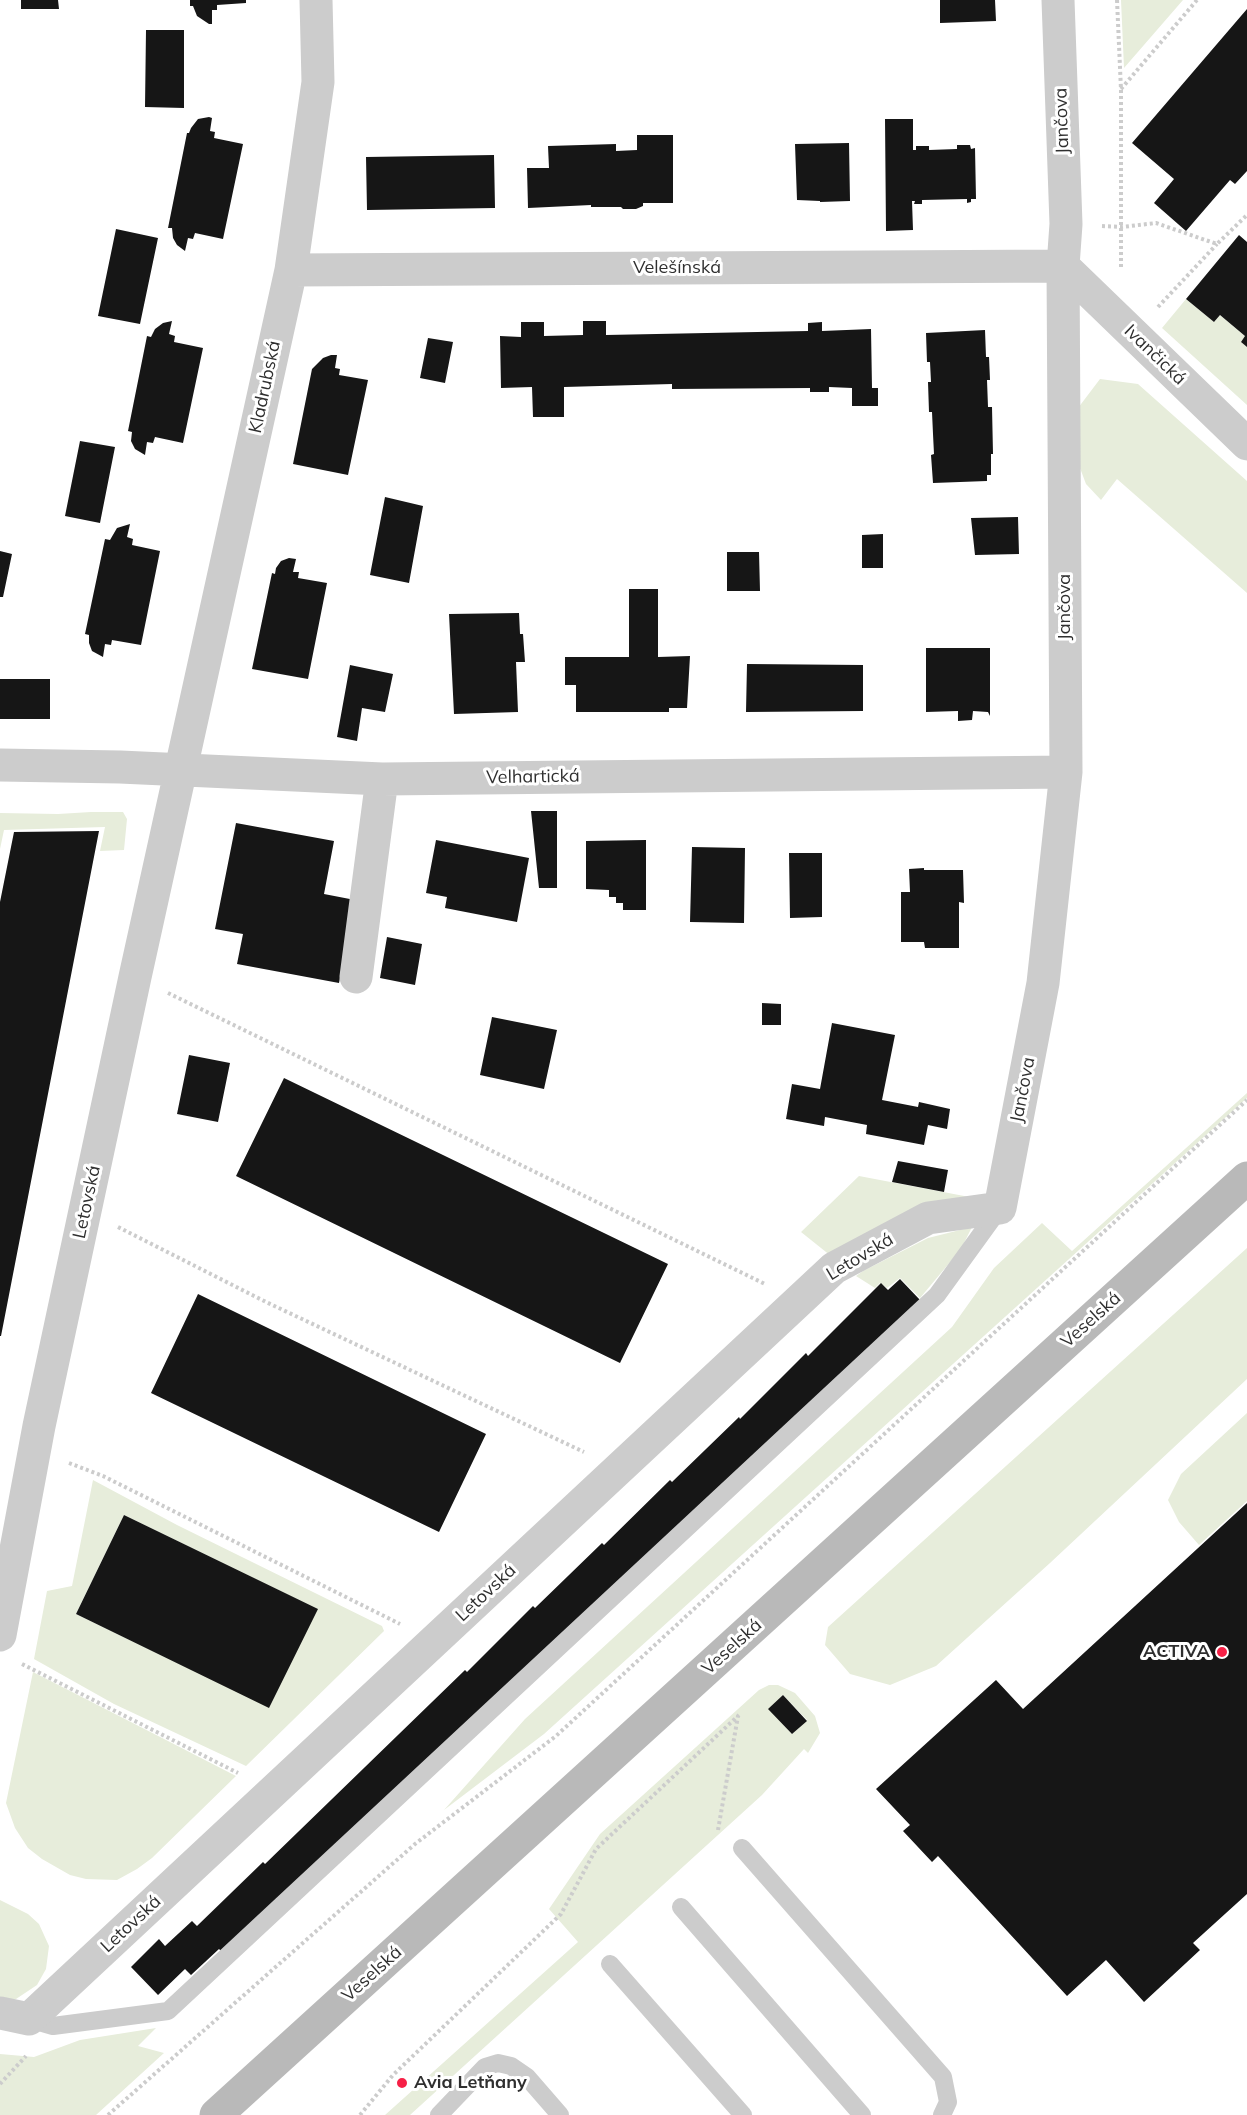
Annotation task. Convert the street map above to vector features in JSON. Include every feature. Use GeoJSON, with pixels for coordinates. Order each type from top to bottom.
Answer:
{"type":"FeatureCollection","features":[{"type":"Feature","properties":{"kind":"street","name":"Kladrubská"},"geometry":{"type":"LineString","coordinates":[[181,770],[291,270],[318,82],[316,0]]}},
{"type":"Feature","properties":{"kind":"street","name":"Jančova"},"geometry":{"type":"LineString","coordinates":[[1000,1208],[1043,984],[1066,772],[1063,266],[1066,224],[1058,0]]}},
{"type":"Feature","properties":{"kind":"street","name":"Velešínská"},"geometry":{"type":"LineString","coordinates":[[291,270],[1063,266]]}},
{"type":"Feature","properties":{"kind":"street","name":"Ivančická"},"geometry":{"type":"LineString","coordinates":[[1063,266],[1247,444]]}},
{"type":"Feature","properties":{"kind":"street","name":"Velhartická"},"geometry":{"type":"LineString","coordinates":[[0,765],[120,766],[382,779],[1066,772]]}},
{"type":"Feature","properties":{"kind":"street","name":"Letovská"},"geometry":{"type":"LineString","coordinates":[[7,1648],[35,1451],[171,806],[181,770]]}},
{"type":"Feature","properties":{"kind":"street"},"geometry":{"type":"LineString","coordinates":[[356,977],[382,779]]}},
{"type":"Feature","properties":{"kind":"street","name":"Veselská"},"geometry":{"type":"LineString","coordinates":[[216,2115],[1247,1178]]}},
{"type":"Feature","properties":{"kind":"street","name":"Letovská"},"geometry":{"type":"LineString","coordinates":[[14,2016],[273,1791],[834,1268],[928,1218],[1000,1208]]}},
{"type":"Feature","properties":{"kind":"lane"},"geometry":{"type":"LineString","coordinates":[[14,2016],[53,2026],[168,2011],[937,1295],[1000,1208]]}},
{"type":"Feature","properties":{"kind":"lane"},"geometry":{"type":"LineString","coordinates":[[742,1848],[944,2077],[948,2102],[942,2115]]}},
{"type":"Feature","properties":{"kind":"lane"},"geometry":{"type":"LineString","coordinates":[[681,1907],[862,2115]]}},
{"type":"Feature","properties":{"kind":"lane"},"geometry":{"type":"LineString","coordinates":[[610,1964],[743,2115]]}},
{"type":"Feature","properties":{"kind":"lane"},"geometry":{"type":"LineString","coordinates":[[439,2115],[485,2067],[498,2063],[511,2066],[527,2077],[560,2115]]}},
{"type":"Feature","properties":{"kind":"path"},"geometry":{"type":"LineString","coordinates":[[1117,0],[1121,90],[1121,280]]}},
{"type":"Feature","properties":{"kind":"path"},"geometry":{"type":"LineString","coordinates":[[1121,90],[1197,0]]}},
{"type":"Feature","properties":{"kind":"path"},"geometry":{"type":"LineString","coordinates":[[1156,309],[1247,215]]}},
{"type":"Feature","properties":{"kind":"path"},"geometry":{"type":"LineString","coordinates":[[1066,224],[1122,227],[1156,223],[1217,244]]}},
{"type":"Feature","properties":{"kind":"path"},"geometry":{"type":"LineString","coordinates":[[135,977],[800,1300]]}},
{"type":"Feature","properties":{"kind":"path"},"geometry":{"type":"LineString","coordinates":[[108,2115],[415,1844],[556,1736],[1247,1100]]}},
{"type":"Feature","properties":{"kind":"path"},"geometry":{"type":"LineString","coordinates":[[85,1210],[266,1302],[618,1469]]}},
{"type":"Feature","properties":{"kind":"path"},"geometry":{"type":"LineString","coordinates":[[35,1451],[103,1476],[397,1622],[427,1648]]}},
{"type":"Feature","properties":{"kind":"path"},"geometry":{"type":"LineString","coordinates":[[7,1648],[273,1791]]}},
{"type":"Feature","properties":{"kind":"path"},"geometry":{"type":"LineString","coordinates":[[360,2115],[393,2075],[561,1914],[596,1849],[739,1715],[718,1832]]}},
{"type":"Feature","properties":{"kind":"green space"},"geometry":{"type":"Polygon","coordinates":[[[1121,0],[1183,0],[1124,68],[1121,0]]]}},
{"type":"Feature","properties":{"kind":"green space"},"geometry":{"type":"Polygon","coordinates":[[[1186,299],[1214,322],[1220,315],[1245,336],[1241,342],[1247,347],[1247,405],[1162,328],[1186,299]]]}},
{"type":"Feature","properties":{"kind":"green space"},"geometry":{"type":"Polygon","coordinates":[[[1100,379],[1138,384],[1247,481],[1247,593],[1117,479],[1101,500],[1086,484],[1077,460],[1075,412],[1100,379]]]}},
{"type":"Feature","properties":{"kind":"green space"},"geometry":{"type":"Polygon","coordinates":[[[123,812],[127,819],[124,850],[100,851],[105,827],[4,830],[0,849],[0,813],[123,812]]]}},
{"type":"Feature","properties":{"kind":"green space"},"geometry":{"type":"Polygon","coordinates":[[[1247,1093],[1247,1098],[544,1734],[444,1810],[525,1719],[952,1327],[994,1268],[1042,1223],[1072,1251],[1247,1093]]]}},
{"type":"Feature","properties":{"kind":"green space"},"geometry":{"type":"Polygon","coordinates":[[[859,1176],[980,1199],[831,1256],[801,1232],[859,1176]]]}},
{"type":"Feature","properties":{"kind":"green space"},"geometry":{"type":"Polygon","coordinates":[[[972,1227],[961,1249],[920,1298],[900,1278],[887,1288],[880,1283],[875,1288],[856,1276],[928,1238],[972,1227]]]}},
{"type":"Feature","properties":{"kind":"green space"},"geometry":{"type":"Polygon","coordinates":[[[1247,1248],[1247,1379],[936,1666],[890,1685],[850,1674],[825,1645],[828,1627],[1247,1248]]]}},
{"type":"Feature","properties":{"kind":"green space"},"geometry":{"type":"Polygon","coordinates":[[[1247,1413],[1247,1501],[1199,1545],[1179,1522],[1168,1500],[1181,1474],[1247,1413]]]}},
{"type":"Feature","properties":{"kind":"green space"},"geometry":{"type":"Polygon","coordinates":[[[93,1480],[177,1525],[382,1626],[384,1631],[246,1766],[114,1704],[34,1659],[47,1591],[72,1586],[93,1480]],[[124,1515],[76,1614],[269,1707],[317,1609],[124,1515]]]}},
{"type":"Feature","properties":{"kind":"green space"},"geometry":{"type":"Polygon","coordinates":[[[33,1672],[236,1776],[152,1858],[137,1869],[117,1880],[86,1879],[70,1875],[28,1848],[15,1828],[6,1803],[33,1672]]]}},
{"type":"Feature","properties":{"kind":"green space"},"geometry":{"type":"Polygon","coordinates":[[[769,1685],[778,1685],[795,1693],[815,1716],[820,1733],[808,1753],[804,1749],[762,1795],[410,2115],[385,2115],[578,1942],[549,1909],[600,1834],[759,1690],[769,1685]],[[783,1695],[769,1709],[792,1734],[807,1720],[783,1695]]]}},
{"type":"Feature","properties":{"kind":"green space"},"geometry":{"type":"Polygon","coordinates":[[[0,1900],[28,1914],[39,1924],[49,1946],[46,1969],[37,1985],[16,1999],[0,1999],[0,1900]]]}},
{"type":"Feature","properties":{"kind":"green space"},"geometry":{"type":"Polygon","coordinates":[[[156,2028],[138,2046],[164,2053],[96,2115],[0,2115],[0,2054],[34,2057],[80,2040],[156,2028]]]}},
{"type":"Feature","properties":{"kind":"building"},"geometry":{"type":"Polygon","coordinates":[[[21,0],[58,0],[59,9],[21,9],[21,0]]]}},
{"type":"Feature","properties":{"kind":"building"},"geometry":{"type":"Polygon","coordinates":[[[190,0],[246,0],[246,3],[217,5],[217,10],[212,10],[212,24],[209,24],[197,16],[193,6],[190,6],[190,0]]]}},
{"type":"Feature","properties":{"kind":"building"},"geometry":{"type":"Polygon","coordinates":[[[940,0],[995,0],[996,21],[940,23],[940,0]]]}},
{"type":"Feature","properties":{"kind":"building"},"geometry":{"type":"Polygon","coordinates":[[[1247,9],[1247,171],[1235,184],[1230,180],[1186,231],[1154,203],[1174,179],[1132,143],[1247,9]]]}},
{"type":"Feature","properties":{"kind":"building"},"geometry":{"type":"Polygon","coordinates":[[[146,30],[184,30],[184,108],[145,107],[146,30]]]}},
{"type":"Feature","properties":{"kind":"building"},"geometry":{"type":"Polygon","coordinates":[[[212,118],[210,131],[215,132],[214,138],[243,144],[223,239],[195,233],[193,239],[188,238],[185,251],[177,245],[173,238],[172,228],[168,228],[187,133],[198,119],[212,118]]]}},
{"type":"Feature","properties":{"kind":"building"},"geometry":{"type":"Polygon","coordinates":[[[885,119],[913,119],[913,150],[916,150],[916,146],[929,146],[929,150],[957,149],[957,145],[970,145],[971,149],[975,148],[976,199],[971,199],[971,202],[967,203],[967,199],[922,200],[922,204],[914,204],[915,201],[912,201],[913,230],[886,231],[885,119]]]}},
{"type":"Feature","properties":{"kind":"building"},"geometry":{"type":"Polygon","coordinates":[[[637,135],[673,135],[673,203],[643,203],[643,206],[636,209],[591,207],[591,205],[528,208],[527,168],[549,168],[548,146],[616,144],[616,151],[637,150],[637,135]]]}},
{"type":"Feature","properties":{"kind":"building"},"geometry":{"type":"Polygon","coordinates":[[[849,143],[850,201],[797,200],[795,144],[849,143]]]}},
{"type":"Feature","properties":{"kind":"building"},"geometry":{"type":"Polygon","coordinates":[[[494,155],[495,208],[367,210],[366,157],[494,155]]]}},
{"type":"Feature","properties":{"kind":"building"},"geometry":{"type":"Polygon","coordinates":[[[116,229],[158,238],[140,324],[98,316],[116,229]]]}},
{"type":"Feature","properties":{"kind":"building"},"geometry":{"type":"Polygon","coordinates":[[[1239,235],[1247,242],[1247,347],[1241,342],[1245,336],[1220,315],[1214,322],[1186,299],[1239,235]]]}},
{"type":"Feature","properties":{"kind":"building"},"geometry":{"type":"Polygon","coordinates":[[[172,321],[169,334],[175,336],[174,342],[203,348],[183,443],[155,437],[153,443],[147,442],[145,455],[135,449],[131,441],[132,432],[128,431],[147,336],[151,337],[155,329],[163,323],[172,321]]]}},
{"type":"Feature","properties":{"kind":"building"},"geometry":{"type":"Polygon","coordinates":[[[583,321],[606,321],[606,335],[808,331],[808,323],[822,322],[822,331],[871,329],[872,388],[878,388],[878,406],[852,406],[852,388],[829,387],[829,392],[810,392],[810,388],[672,389],[672,384],[564,387],[564,417],[533,417],[532,387],[501,388],[500,336],[521,337],[521,322],[544,322],[544,336],[583,335],[583,321]]]}},
{"type":"Feature","properties":{"kind":"building"},"geometry":{"type":"Polygon","coordinates":[[[985,330],[990,380],[987,380],[988,407],[992,407],[991,475],[987,475],[987,481],[933,483],[932,412],[929,412],[928,382],[931,382],[930,362],[927,362],[926,333],[985,330]]]}},
{"type":"Feature","properties":{"kind":"building"},"geometry":{"type":"Polygon","coordinates":[[[428,338],[453,342],[445,383],[420,378],[428,338]]]}},
{"type":"Feature","properties":{"kind":"building"},"geometry":{"type":"Polygon","coordinates":[[[337,355],[335,368],[340,369],[339,375],[368,380],[348,475],[293,464],[312,369],[323,358],[337,355]]]}},
{"type":"Feature","properties":{"kind":"building"},"geometry":{"type":"Polygon","coordinates":[[[80,441],[115,447],[100,523],[65,516],[80,441]]]}},
{"type":"Feature","properties":{"kind":"building"},"geometry":{"type":"Polygon","coordinates":[[[385,497],[423,506],[409,583],[370,575],[385,497]]]}},
{"type":"Feature","properties":{"kind":"building"},"geometry":{"type":"Polygon","coordinates":[[[1018,517],[1019,554],[975,555],[971,518],[1018,517]]]}},
{"type":"Feature","properties":{"kind":"building"},"geometry":{"type":"Polygon","coordinates":[[[130,524],[127,537],[133,539],[132,545],[160,551],[141,645],[112,640],[111,645],[105,644],[103,657],[92,651],[89,635],[85,634],[105,539],[110,540],[117,528],[130,524]]]}},
{"type":"Feature","properties":{"kind":"building"},"geometry":{"type":"Polygon","coordinates":[[[883,534],[883,568],[862,568],[862,535],[883,534]]]}},
{"type":"Feature","properties":{"kind":"building"},"geometry":{"type":"Polygon","coordinates":[[[0,551],[12,554],[3,597],[0,597],[0,551]]]}},
{"type":"Feature","properties":{"kind":"building"},"geometry":{"type":"Polygon","coordinates":[[[727,552],[759,552],[760,591],[727,591],[727,552]]]}},
{"type":"Feature","properties":{"kind":"building"},"geometry":{"type":"Polygon","coordinates":[[[289,558],[296,559],[293,572],[299,572],[298,578],[327,583],[308,679],[252,669],[272,573],[275,574],[281,561],[289,558]]]}},
{"type":"Feature","properties":{"kind":"building"},"geometry":{"type":"Polygon","coordinates":[[[629,589],[658,589],[658,657],[690,656],[687,708],[669,708],[669,712],[576,712],[576,685],[565,685],[565,657],[629,657],[629,589]]]}},
{"type":"Feature","properties":{"kind":"building"},"geometry":{"type":"Polygon","coordinates":[[[519,613],[525,662],[516,662],[518,712],[454,714],[449,614],[519,613]]]}},
{"type":"Feature","properties":{"kind":"building"},"geometry":{"type":"Polygon","coordinates":[[[926,648],[990,648],[990,716],[988,712],[973,711],[972,720],[958,721],[958,711],[926,712],[926,648]]]}},
{"type":"Feature","properties":{"kind":"building"},"geometry":{"type":"Polygon","coordinates":[[[747,664],[863,665],[863,711],[746,712],[747,664]]]}},
{"type":"Feature","properties":{"kind":"building"},"geometry":{"type":"Polygon","coordinates":[[[350,665],[393,674],[385,712],[362,708],[357,741],[337,737],[350,665]]]}},
{"type":"Feature","properties":{"kind":"building"},"geometry":{"type":"Polygon","coordinates":[[[0,679],[50,679],[50,719],[0,719],[0,679]]]}},
{"type":"Feature","properties":{"kind":"building"},"geometry":{"type":"Polygon","coordinates":[[[531,811],[557,811],[557,888],[539,888],[531,811]]]}},
{"type":"Feature","properties":{"kind":"building"},"geometry":{"type":"Polygon","coordinates":[[[236,823],[334,841],[324,894],[355,900],[339,983],[237,964],[243,934],[215,929],[236,823]]]}},
{"type":"Feature","properties":{"kind":"building"},"geometry":{"type":"Polygon","coordinates":[[[99,831],[0,1336],[0,902],[14,832],[99,831]]]}},
{"type":"Feature","properties":{"kind":"building"},"geometry":{"type":"Polygon","coordinates":[[[436,840],[529,858],[517,922],[445,908],[447,897],[426,893],[436,840]]]}},
{"type":"Feature","properties":{"kind":"building"},"geometry":{"type":"Polygon","coordinates":[[[646,840],[646,910],[623,910],[623,903],[616,903],[616,897],[609,897],[609,890],[586,889],[586,841],[646,840]]]}},
{"type":"Feature","properties":{"kind":"building"},"geometry":{"type":"Polygon","coordinates":[[[692,847],[745,848],[744,923],[690,922],[692,847]]]}},
{"type":"Feature","properties":{"kind":"building"},"geometry":{"type":"Polygon","coordinates":[[[789,853],[822,853],[822,917],[790,918],[789,853]]]}},
{"type":"Feature","properties":{"kind":"building"},"geometry":{"type":"Polygon","coordinates":[[[924,868],[924,870],[963,870],[964,903],[959,902],[959,948],[925,948],[924,942],[901,942],[901,892],[910,892],[909,869],[924,868]]]}},
{"type":"Feature","properties":{"kind":"building"},"geometry":{"type":"Polygon","coordinates":[[[387,937],[422,944],[415,985],[380,978],[387,937]]]}},
{"type":"Feature","properties":{"kind":"building"},"geometry":{"type":"Polygon","coordinates":[[[762,1003],[781,1004],[781,1025],[762,1025],[762,1003]]]}},
{"type":"Feature","properties":{"kind":"building"},"geometry":{"type":"Polygon","coordinates":[[[492,1017],[557,1030],[544,1089],[480,1075],[492,1017]]]}},
{"type":"Feature","properties":{"kind":"building"},"geometry":{"type":"Polygon","coordinates":[[[832,1023],[895,1035],[882,1100],[918,1107],[919,1102],[950,1109],[947,1129],[928,1125],[924,1145],[866,1134],[867,1125],[825,1117],[824,1126],[786,1119],[792,1084],[820,1089],[832,1023]]]}},
{"type":"Feature","properties":{"kind":"building"},"geometry":{"type":"Polygon","coordinates":[[[189,1055],[230,1063],[218,1122],[177,1114],[189,1055]]]}},
{"type":"Feature","properties":{"kind":"building"},"geometry":{"type":"Polygon","coordinates":[[[284,1078],[668,1264],[620,1363],[236,1176],[284,1078]]]}},
{"type":"Feature","properties":{"kind":"building"},"geometry":{"type":"Polygon","coordinates":[[[898,1161],[948,1170],[944,1192],[892,1182],[898,1161]]]}},
{"type":"Feature","properties":{"kind":"building"},"geometry":{"type":"Polygon","coordinates":[[[900,1279],[920,1300],[224,1954],[219,1949],[191,1975],[185,1969],[158,1995],[131,1967],[159,1939],[165,1946],[192,1921],[197,1926],[263,1862],[265,1864],[465,1670],[467,1672],[533,1606],[535,1608],[670,1480],[672,1482],[739,1417],[740,1419],[806,1353],[808,1356],[881,1283],[888,1290],[900,1279]]]}},
{"type":"Feature","properties":{"kind":"building"},"geometry":{"type":"Polygon","coordinates":[[[198,1294],[486,1434],[439,1532],[151,1393],[198,1294]]]}},
{"type":"Feature","properties":{"kind":"building"},"geometry":{"type":"Polygon","coordinates":[[[1247,1503],[1247,1894],[1193,1943],[1200,1950],[1144,2002],[1106,1960],[1067,1996],[938,1856],[932,1862],[903,1831],[910,1825],[876,1789],[996,1680],[1023,1709],[1247,1503]]]}},
{"type":"Feature","properties":{"kind":"building"},"geometry":{"type":"Polygon","coordinates":[[[124,1515],[318,1609],[269,1708],[76,1614],[124,1515]]]}},
{"type":"Feature","properties":{"kind":"building"},"geometry":{"type":"Polygon","coordinates":[[[783,1695],[807,1721],[792,1734],[768,1709],[783,1695]]]}},
{"type":"Feature","properties":{"kind":"place","name":"ACTIVA"},"geometry":{"type":"Point","coordinates":[1222,1652]}},
{"type":"Feature","properties":{"kind":"place","name":"Avia Letňany"},"geometry":{"type":"Point","coordinates":[402,2083]}}]}
